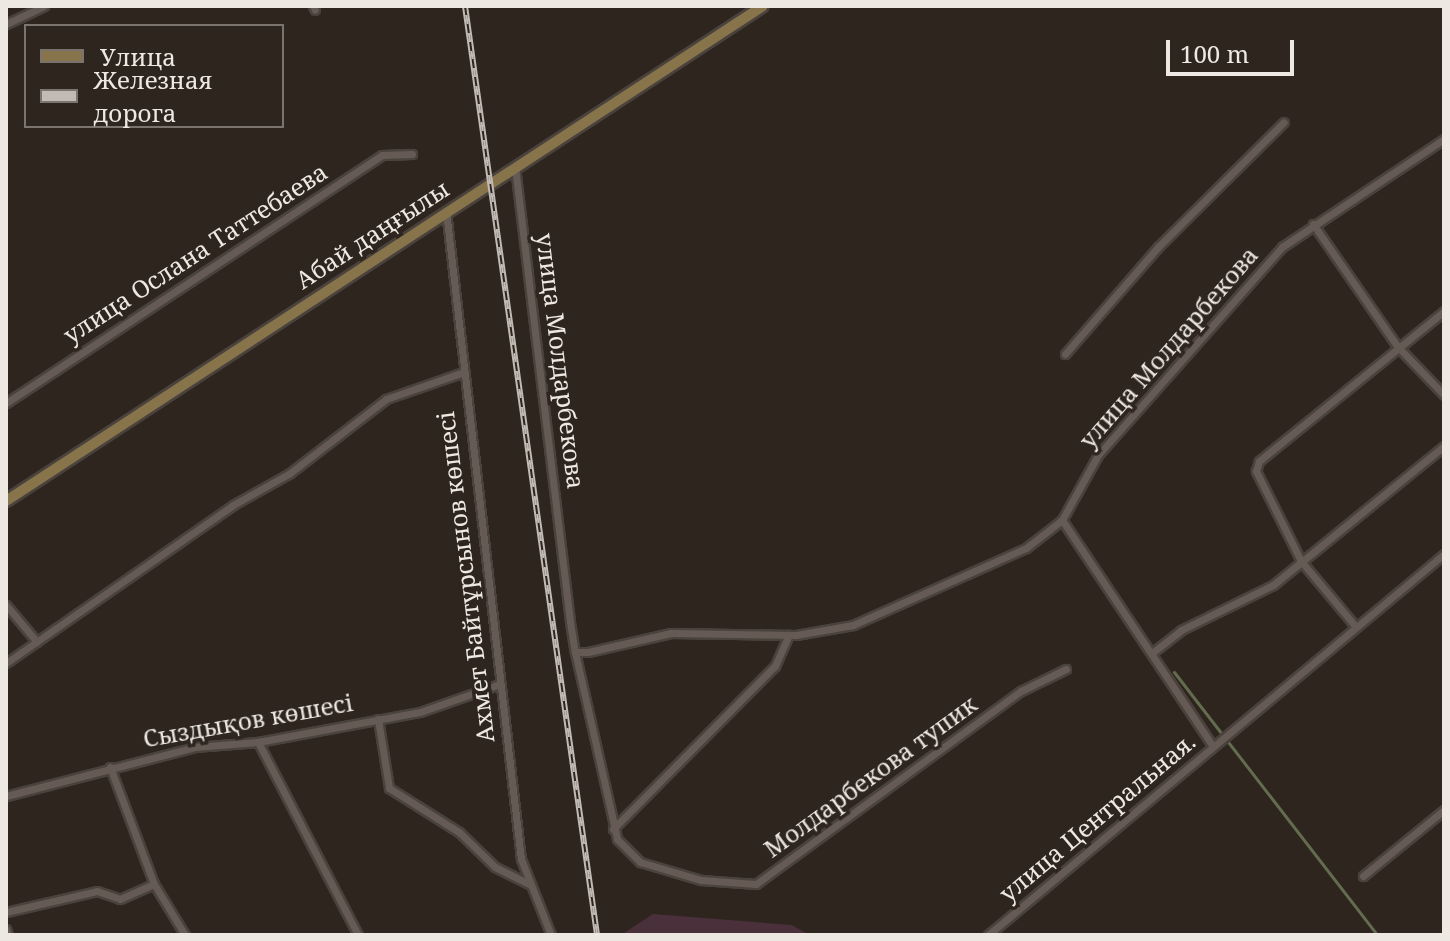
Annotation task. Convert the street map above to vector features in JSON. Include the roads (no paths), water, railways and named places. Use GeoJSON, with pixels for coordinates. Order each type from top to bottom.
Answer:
{"type":"FeatureCollection","features":[{"type":"Feature","properties":{"kind":"street"},"geometry":{"type":"LineString","coordinates":[[6,24],[44,6]]}},
{"type":"Feature","properties":{"kind":"street","name":"Абай даңғылы"},"geometry":{"type":"LineString","coordinates":[[6,501],[445,209],[763,6]]}},
{"type":"Feature","properties":{"kind":"street"},"geometry":{"type":"LineString","coordinates":[[1065,354],[1158,247],[1284,122]]}},
{"type":"Feature","properties":{"kind":"street","name":"улица Молдарбекова"},"geometry":{"type":"LineString","coordinates":[[515,165],[575,652],[671,633],[789,635],[853,625],[1026,548],[1062,520],[1098,455],[1282,247],[1444,139]]}},
{"type":"Feature","properties":{"kind":"street","name":"улица Ослана Таттебаева"},"geometry":{"type":"LineString","coordinates":[[6,403],[382,155],[412,154]]}},
{"type":"Feature","properties":{"kind":"street","name":"Ахмет Байтұрсынов көшесі"},"geometry":{"type":"LineString","coordinates":[[445,209],[497,685],[521,859],[548,933]]}},
{"type":"Feature","properties":{"kind":"street"},"geometry":{"type":"LineString","coordinates":[[1313,224],[1398,347],[1444,395]]}},
{"type":"Feature","properties":{"kind":"street"},"geometry":{"type":"LineString","coordinates":[[1356,627],[1301,561],[1256,471],[1259,461],[1444,311]]}},
{"type":"Feature","properties":{"kind":"street"},"geometry":{"type":"LineString","coordinates":[[6,663],[233,505],[290,473],[386,399],[461,373]]}},
{"type":"Feature","properties":{"kind":"street"},"geometry":{"type":"LineString","coordinates":[[1152,653],[1181,630],[1273,585],[1444,446]]}},
{"type":"Feature","properties":{"kind":"street"},"geometry":{"type":"LineString","coordinates":[[1062,520],[1212,745]]}},
{"type":"Feature","properties":{"kind":"street","name":"улица Центральная."},"geometry":{"type":"LineString","coordinates":[[988,935],[1444,554]]}},
{"type":"Feature","properties":{"kind":"street"},"geometry":{"type":"LineString","coordinates":[[6,605],[37,642]]}},
{"type":"Feature","properties":{"kind":"street"},"geometry":{"type":"LineString","coordinates":[[613,829],[775,666],[789,635]]}},
{"type":"Feature","properties":{"kind":"street"},"geometry":{"type":"LineString","coordinates":[[575,652],[613,829]]}},
{"type":"Feature","properties":{"kind":"street","name":"Молдарбекова тупик"},"geometry":{"type":"LineString","coordinates":[[613,829],[640,862],[701,880],[756,884],[1021,691],[1066,669]]}},
{"type":"Feature","properties":{"kind":"street","name":"Сыздықов көшесі"},"geometry":{"type":"LineString","coordinates":[[6,796],[195,747],[258,742],[378,719],[497,685]]}},
{"type":"Feature","properties":{"kind":"street"},"geometry":{"type":"LineString","coordinates":[[378,719],[389,788],[459,832],[495,867],[531,885]]}},
{"type":"Feature","properties":{"kind":"street"},"geometry":{"type":"LineString","coordinates":[[258,742],[358,935]]}},
{"type":"Feature","properties":{"kind":"street"},"geometry":{"type":"LineString","coordinates":[[110,767],[154,884],[185,935]]}},
{"type":"Feature","properties":{"kind":"street"},"geometry":{"type":"LineString","coordinates":[[1363,876],[1444,810]]}},
{"type":"Feature","properties":{"kind":"street"},"geometry":{"type":"LineString","coordinates":[[6,912],[97,891],[120,899],[154,884]]}},
{"type":"Feature","properties":{"kind":"street"},"geometry":{"type":"LineString","coordinates":[[6,929],[8,935]]}},
{"type":"Feature","properties":{"kind":"waterway"},"geometry":{"type":"LineString","coordinates":[[1174,672],[1377,935]]}},
{"type":"Feature","properties":{"kind":"railway"},"geometry":{"type":"LineString","coordinates":[[465,6],[597,935]]}}]}
